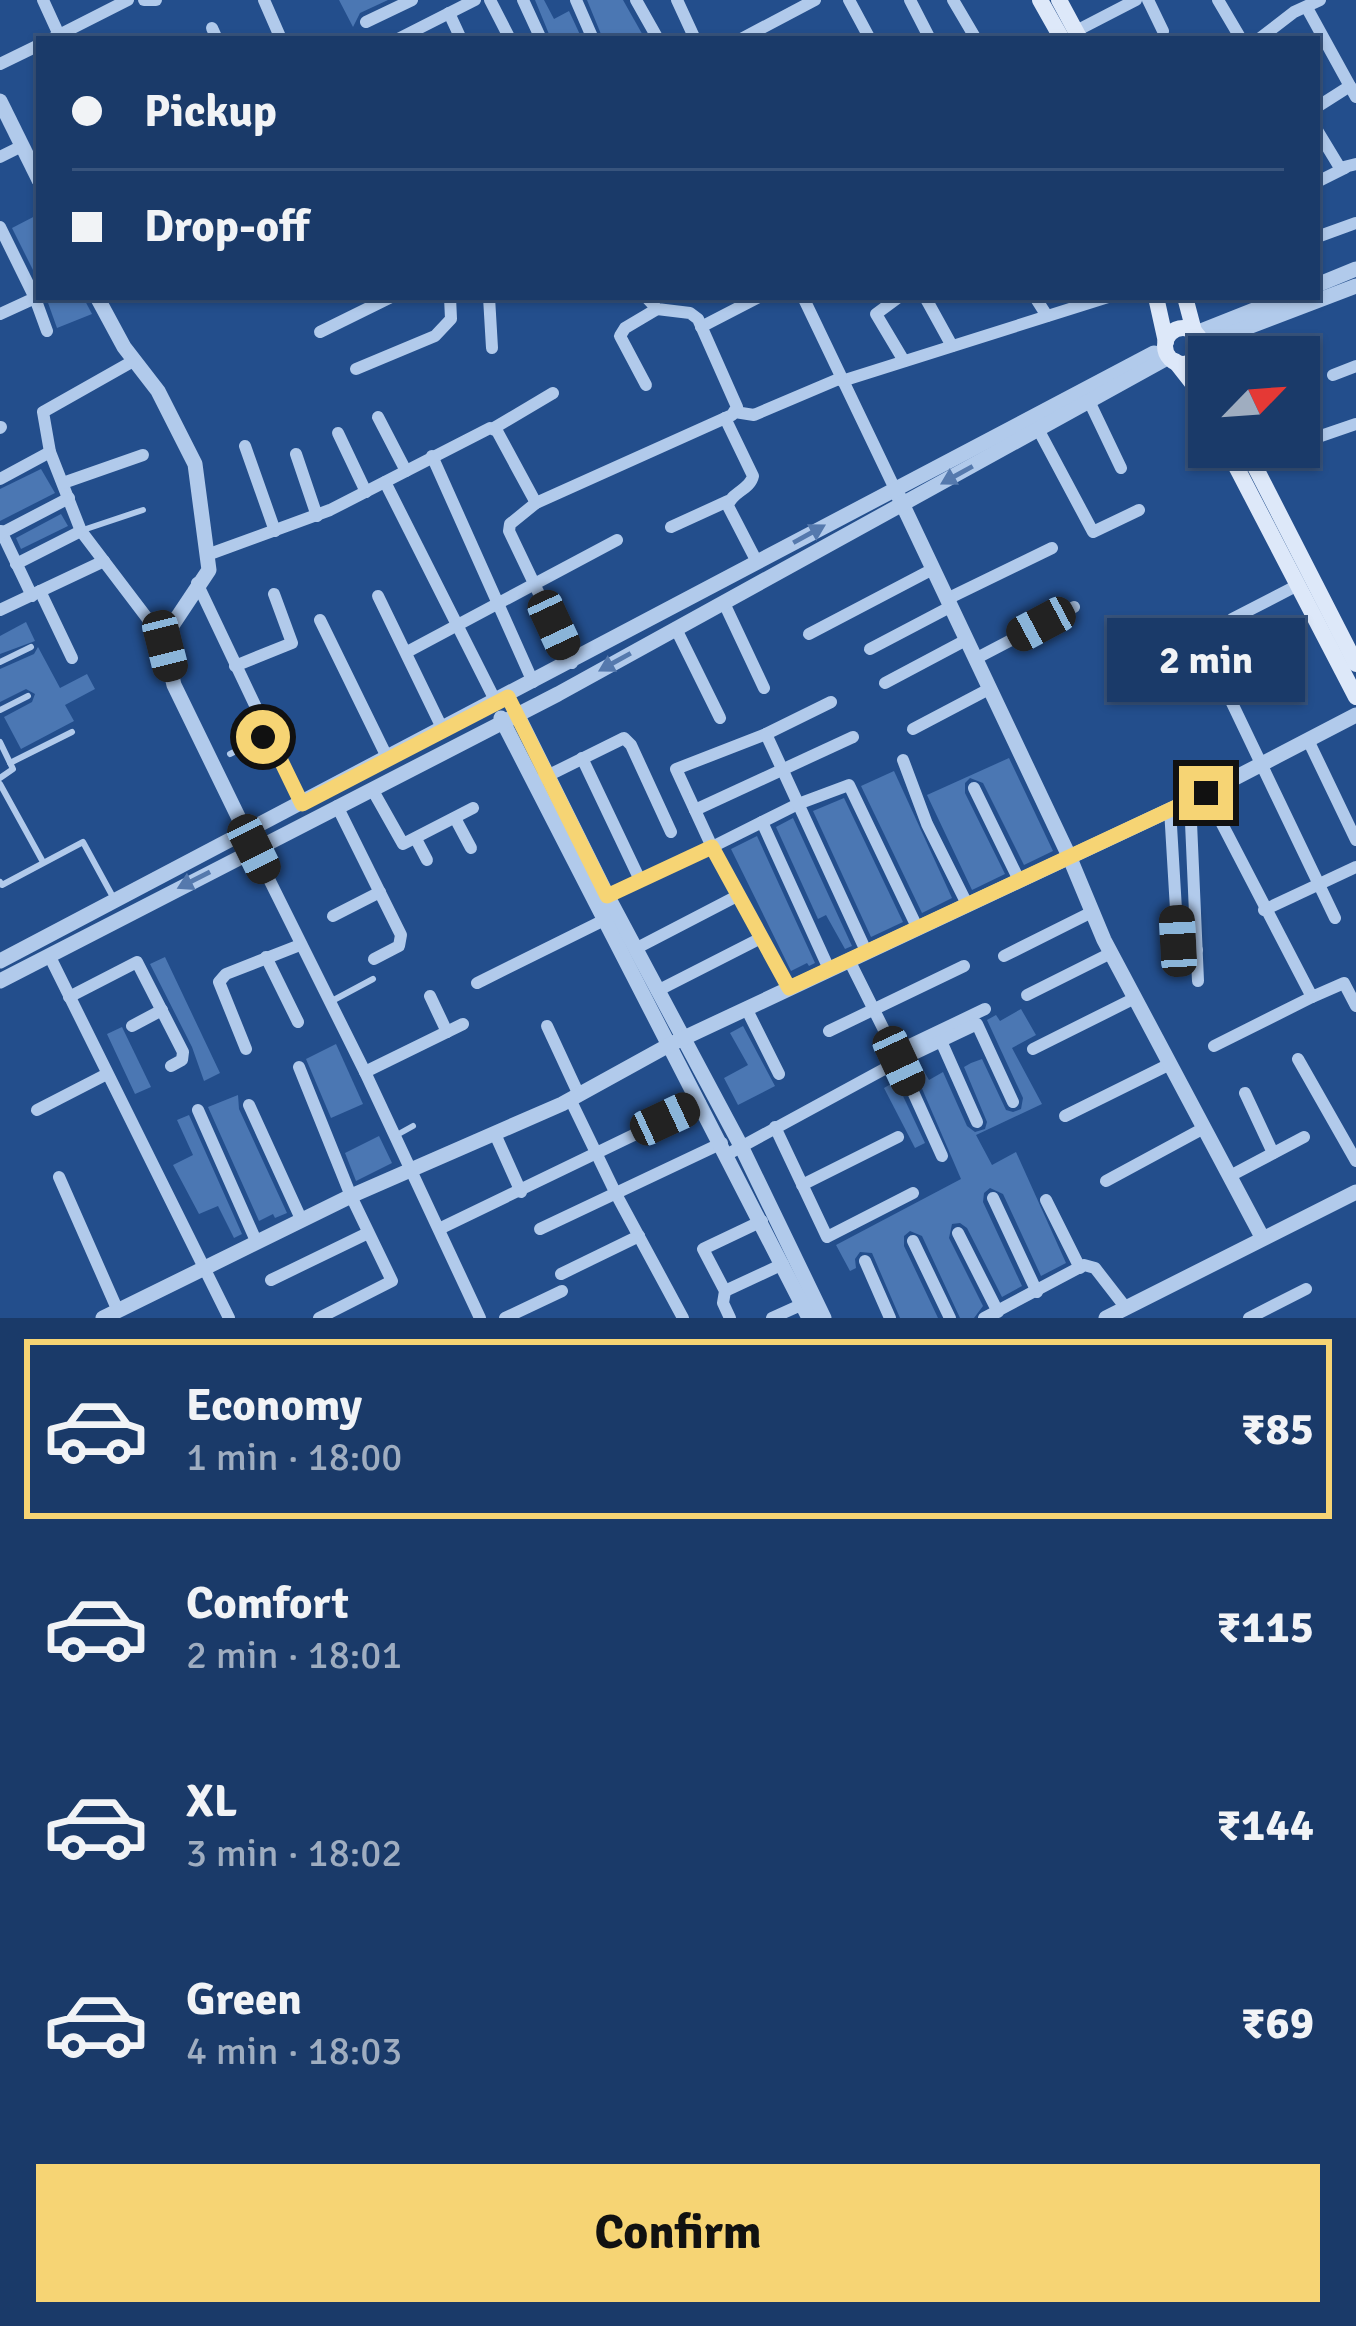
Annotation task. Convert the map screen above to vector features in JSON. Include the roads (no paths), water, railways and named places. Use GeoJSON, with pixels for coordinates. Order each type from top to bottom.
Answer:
{"type":"FeatureCollection","features":[{"type":"Feature","properties":{"kind":"main road"},"geometry":{"type":"LineString","coordinates":[[1040,0],[1073,36]]}},
{"type":"Feature","properties":{"kind":"main road"},"geometry":{"type":"LineString","coordinates":[[1059,0],[1073,36]]}},
{"type":"Feature","properties":{"kind":"main road"},"geometry":{"type":"LineString","coordinates":[[1157,300],[1169,352],[1188,377]]}},
{"type":"Feature","properties":{"kind":"main road"},"geometry":{"type":"LineString","coordinates":[[1186,300],[1197,336]]}},
{"type":"Feature","properties":{"kind":"main road"},"geometry":{"type":"LineString","coordinates":[[1169,352],[1177,329],[1192,336]]}},
{"type":"Feature","properties":{"kind":"main road"},"geometry":{"type":"LineString","coordinates":[[1169,352],[1188,360]]}},
{"type":"Feature","properties":{"kind":"main road"},"geometry":{"type":"LineString","coordinates":[[1237,468],[1356,698]]}},
{"type":"Feature","properties":{"kind":"main road"},"geometry":{"type":"LineString","coordinates":[[1256,468],[1356,664]]}},
{"type":"Feature","properties":{"kind":"street"},"geometry":{"type":"LineString","coordinates":[[43,0],[55,36]]}},
{"type":"Feature","properties":{"kind":"street"},"geometry":{"type":"LineString","coordinates":[[57,36],[128,0]]}},
{"type":"Feature","properties":{"kind":"street"},"geometry":{"type":"LineString","coordinates":[[144,0],[156,0]]}},
{"type":"Feature","properties":{"kind":"street"},"geometry":{"type":"LineString","coordinates":[[264,0],[280,36]]}},
{"type":"Feature","properties":{"kind":"street"},"geometry":{"type":"LineString","coordinates":[[366,22],[412,0]]}},
{"type":"Feature","properties":{"kind":"street"},"geometry":{"type":"LineString","coordinates":[[407,36],[475,0]]}},
{"type":"Feature","properties":{"kind":"street"},"geometry":{"type":"LineString","coordinates":[[490,0],[508,36]]}},
{"type":"Feature","properties":{"kind":"street"},"geometry":{"type":"LineString","coordinates":[[523,0],[541,36]]}},
{"type":"Feature","properties":{"kind":"street"},"geometry":{"type":"LineString","coordinates":[[576,0],[592,36]]}},
{"type":"Feature","properties":{"kind":"street"},"geometry":{"type":"LineString","coordinates":[[636,0],[656,36]]}},
{"type":"Feature","properties":{"kind":"street"},"geometry":{"type":"LineString","coordinates":[[677,0],[694,36]]}},
{"type":"Feature","properties":{"kind":"street"},"geometry":{"type":"LineString","coordinates":[[746,36],[815,0]]}},
{"type":"Feature","properties":{"kind":"street"},"geometry":{"type":"LineString","coordinates":[[849,0],[868,36]]}},
{"type":"Feature","properties":{"kind":"street"},"geometry":{"type":"LineString","coordinates":[[910,0],[928,36]]}},
{"type":"Feature","properties":{"kind":"street"},"geometry":{"type":"LineString","coordinates":[[953,0],[974,36]]}},
{"type":"Feature","properties":{"kind":"street"},"geometry":{"type":"LineString","coordinates":[[1073,36],[1136,0]]}},
{"type":"Feature","properties":{"kind":"street"},"geometry":{"type":"LineString","coordinates":[[1148,0],[1163,32]]}},
{"type":"Feature","properties":{"kind":"street"},"geometry":{"type":"LineString","coordinates":[[1218,0],[1239,36]]}},
{"type":"Feature","properties":{"kind":"street"},"geometry":{"type":"LineString","coordinates":[[1265,36],[1303,5],[1353,92],[1320,106]]}},
{"type":"Feature","properties":{"kind":"street"},"geometry":{"type":"LineString","coordinates":[[449,13],[460,36]]}},
{"type":"Feature","properties":{"kind":"street"},"geometry":{"type":"LineString","coordinates":[[0,64],[36,46]]}},
{"type":"Feature","properties":{"kind":"street"},"geometry":{"type":"LineString","coordinates":[[1,104],[36,175]]}},
{"type":"Feature","properties":{"kind":"street"},"geometry":{"type":"LineString","coordinates":[[1320,135],[1337,165],[1351,166]]}},
{"type":"Feature","properties":{"kind":"street"},"geometry":{"type":"LineString","coordinates":[[0,157],[22,146]]}},
{"type":"Feature","properties":{"kind":"street"},"geometry":{"type":"LineString","coordinates":[[1320,181],[1351,166]]}},
{"type":"Feature","properties":{"kind":"street"},"geometry":{"type":"LineString","coordinates":[[1320,236],[1356,223]]}},
{"type":"Feature","properties":{"kind":"street"},"geometry":{"type":"LineString","coordinates":[[0,227],[47,331]]}},
{"type":"Feature","properties":{"kind":"street"},"geometry":{"type":"LineString","coordinates":[[1320,284],[1356,269]]}},
{"type":"Feature","properties":{"kind":"street"},"geometry":{"type":"LineString","coordinates":[[1320,298],[1356,286]]}},
{"type":"Feature","properties":{"kind":"street"},"geometry":{"type":"LineString","coordinates":[[0,314],[35,298]]}},
{"type":"Feature","properties":{"kind":"street"},"geometry":{"type":"LineString","coordinates":[[100,300],[124,347],[158,391],[195,464],[209,570],[163,639]]}},
{"type":"Feature","properties":{"kind":"street"},"geometry":{"type":"LineString","coordinates":[[320,332],[385,300]]}},
{"type":"Feature","properties":{"kind":"street"},"geometry":{"type":"LineString","coordinates":[[356,369],[443,329],[451,319],[449,300]]}},
{"type":"Feature","properties":{"kind":"street"},"geometry":{"type":"LineString","coordinates":[[489,300],[492,348]]}},
{"type":"Feature","properties":{"kind":"street"},"geometry":{"type":"LineString","coordinates":[[649,300],[657,309]]}},
{"type":"Feature","properties":{"kind":"street"},"geometry":{"type":"LineString","coordinates":[[701,327],[753,300]]}},
{"type":"Feature","properties":{"kind":"street"},"geometry":{"type":"LineString","coordinates":[[803,300],[1111,953],[1262,1238]]}},
{"type":"Feature","properties":{"kind":"street"},"geometry":{"type":"LineString","coordinates":[[895,300],[876,314],[904,361]]}},
{"type":"Feature","properties":{"kind":"street"},"geometry":{"type":"LineString","coordinates":[[927,300],[952,346]]}},
{"type":"Feature","properties":{"kind":"street"},"geometry":{"type":"LineString","coordinates":[[1037,300],[1047,316]]}},
{"type":"Feature","properties":{"kind":"street"},"geometry":{"type":"LineString","coordinates":[[572,663],[509,531],[516,517],[536,503],[730,415],[754,415],[841,379],[1098,300]]}},
{"type":"Feature","properties":{"kind":"street"},"geometry":{"type":"LineString","coordinates":[[1204,336],[1281,300]]}},
{"type":"Feature","properties":{"kind":"street"},"geometry":{"type":"LineString","coordinates":[[1207,336],[1314,300]]}},
{"type":"Feature","properties":{"kind":"street"},"geometry":{"type":"LineString","coordinates":[[646,385],[620,336],[657,309],[690,313],[736,402],[730,415],[753,476],[728,501],[671,527]]}},
{"type":"Feature","properties":{"kind":"street"},"geometry":{"type":"LineString","coordinates":[[0,981],[676,629],[1169,352]]}},
{"type":"Feature","properties":{"kind":"street"},"geometry":{"type":"LineString","coordinates":[[0,962],[572,663],[894,487],[1169,352]]}},
{"type":"Feature","properties":{"kind":"street"},"geometry":{"type":"LineString","coordinates":[[135,360],[43,412],[50,452],[82,531],[163,639],[174,685],[480,1318]]}},
{"type":"Feature","properties":{"kind":"street"},"geometry":{"type":"LineString","coordinates":[[1333,374],[1356,366]]}},
{"type":"Feature","properties":{"kind":"street"},"geometry":{"type":"LineString","coordinates":[[207,555],[317,516],[494,428],[553,393]]}},
{"type":"Feature","properties":{"kind":"street"},"geometry":{"type":"LineString","coordinates":[[1089,401],[1121,468]]}},
{"type":"Feature","properties":{"kind":"street"},"geometry":{"type":"LineString","coordinates":[[379,417],[406,470]]}},
{"type":"Feature","properties":{"kind":"street"},"geometry":{"type":"LineString","coordinates":[[1320,436],[1356,424]]}},
{"type":"Feature","properties":{"kind":"street"},"geometry":{"type":"LineString","coordinates":[[494,428],[536,503]]}},
{"type":"Feature","properties":{"kind":"street"},"geometry":{"type":"LineString","coordinates":[[1038,429],[1093,532],[1139,510]]}},
{"type":"Feature","properties":{"kind":"street"},"geometry":{"type":"LineString","coordinates":[[338,433],[366,492]]}},
{"type":"Feature","properties":{"kind":"street"},"geometry":{"type":"LineString","coordinates":[[245,446],[274,531]]}},
{"type":"Feature","properties":{"kind":"street"},"geometry":{"type":"LineString","coordinates":[[0,479],[50,452]]}},
{"type":"Feature","properties":{"kind":"street"},"geometry":{"type":"LineString","coordinates":[[296,454],[317,516]]}},
{"type":"Feature","properties":{"kind":"street"},"geometry":{"type":"LineString","coordinates":[[63,483],[143,455]]}},
{"type":"Feature","properties":{"kind":"street"},"geometry":{"type":"LineString","coordinates":[[432,457],[533,682]]}},
{"type":"Feature","properties":{"kind":"street"},"geometry":{"type":"LineString","coordinates":[[385,482],[657,991],[700,1103],[730,1148],[806,1311],[772,1318]]}},
{"type":"Feature","properties":{"kind":"street"},"geometry":{"type":"LineString","coordinates":[[69,498],[1,532],[72,658]]}},
{"type":"Feature","properties":{"kind":"street"},"geometry":{"type":"LineString","coordinates":[[728,501],[757,562]]}},
{"type":"Feature","properties":{"kind":"street"},"geometry":{"type":"LineString","coordinates":[[16,564],[82,531]]}},
{"type":"Feature","properties":{"kind":"street"},"geometry":{"type":"LineString","coordinates":[[407,652],[616,540]]}},
{"type":"Feature","properties":{"kind":"street"},"geometry":{"type":"LineString","coordinates":[[870,650],[1052,548]]}},
{"type":"Feature","properties":{"kind":"street"},"geometry":{"type":"LineString","coordinates":[[0,610],[104,561]]}},
{"type":"Feature","properties":{"kind":"street"},"geometry":{"type":"LineString","coordinates":[[808,634],[933,568]]}},
{"type":"Feature","properties":{"kind":"street"},"geometry":{"type":"LineString","coordinates":[[197,583],[302,804]]}},
{"type":"Feature","properties":{"kind":"street"},"geometry":{"type":"LineString","coordinates":[[1246,667],[1230,629],[1232,619],[1298,585]]}},
{"type":"Feature","properties":{"kind":"street"},"geometry":{"type":"LineString","coordinates":[[235,666],[292,644],[274,594]]}},
{"type":"Feature","properties":{"kind":"street"},"geometry":{"type":"LineString","coordinates":[[378,596],[443,730]]}},
{"type":"Feature","properties":{"kind":"street"},"geometry":{"type":"LineString","coordinates":[[724,603],[764,688]]}},
{"type":"Feature","properties":{"kind":"street"},"geometry":{"type":"LineString","coordinates":[[975,659],[1074,607]]}},
{"type":"Feature","properties":{"kind":"street"},"geometry":{"type":"LineString","coordinates":[[320,620],[388,759]]}},
{"type":"Feature","properties":{"kind":"street"},"geometry":{"type":"LineString","coordinates":[[676,629],[720,718]]}},
{"type":"Feature","properties":{"kind":"street"},"geometry":{"type":"LineString","coordinates":[[884,683],[966,640]]}},
{"type":"Feature","properties":{"kind":"street"},"geometry":{"type":"LineString","coordinates":[[913,729],[989,689]]}},
{"type":"Feature","properties":{"kind":"street"},"geometry":{"type":"LineString","coordinates":[[789,988],[712,847],[676,769],[831,702]]}},
{"type":"Feature","properties":{"kind":"street"},"geometry":{"type":"LineString","coordinates":[[1232,703],[1335,918]]}},
{"type":"Feature","properties":{"kind":"street"},"geometry":{"type":"LineString","coordinates":[[59,1177],[110,1314],[139,1311],[204,1268],[351,1196],[575,1097],[676,1042],[1198,796],[1356,716]]}},
{"type":"Feature","properties":{"kind":"street"},"geometry":{"type":"LineString","coordinates":[[766,734],[866,951]]}},
{"type":"Feature","properties":{"kind":"street"},"geometry":{"type":"LineString","coordinates":[[695,810],[853,737]]}},
{"type":"Feature","properties":{"kind":"street"},"geometry":{"type":"LineString","coordinates":[[541,779],[620,738],[628,741],[671,832]]}},
{"type":"Feature","properties":{"kind":"street"},"geometry":{"type":"LineString","coordinates":[[1308,740],[1356,840]]}},
{"type":"Feature","properties":{"kind":"street"},"geometry":{"type":"LineString","coordinates":[[583,758],[640,880]]}},
{"type":"Feature","properties":{"kind":"street"},"geometry":{"type":"LineString","coordinates":[[903,760],[927,824],[967,904]]}},
{"type":"Feature","properties":{"kind":"street"},"geometry":{"type":"LineString","coordinates":[[541,779],[604,920],[676,1042],[824,1318]]}},
{"type":"Feature","properties":{"kind":"street"},"geometry":{"type":"LineString","coordinates":[[607,896],[849,785],[917,927]]}},
{"type":"Feature","properties":{"kind":"street"},"geometry":{"type":"LineString","coordinates":[[974,788],[1018,880]]}},
{"type":"Feature","properties":{"kind":"street"},"geometry":{"type":"LineString","coordinates":[[372,789],[399,843],[416,839],[472,808]]}},
{"type":"Feature","properties":{"kind":"street"},"geometry":{"type":"LineString","coordinates":[[1198,796],[1312,997]]}},
{"type":"Feature","properties":{"kind":"street"},"geometry":{"type":"LineString","coordinates":[[1198,796],[1198,981]]}},
{"type":"Feature","properties":{"kind":"street"},"geometry":{"type":"LineString","coordinates":[[337,806],[401,935],[399,946],[374,959]]}},
{"type":"Feature","properties":{"kind":"street"},"geometry":{"type":"LineString","coordinates":[[1170,809],[1178,941],[1197,950]]}},
{"type":"Feature","properties":{"kind":"street"},"geometry":{"type":"LineString","coordinates":[[455,818],[471,848]]}},
{"type":"Feature","properties":{"kind":"street"},"geometry":{"type":"LineString","coordinates":[[762,822],[830,969]]}},
{"type":"Feature","properties":{"kind":"street"},"geometry":{"type":"LineString","coordinates":[[416,839],[427,860]]}},
{"type":"Feature","properties":{"kind":"street"},"geometry":{"type":"LineString","coordinates":[[1264,910],[1356,867]]}},
{"type":"Feature","properties":{"kind":"street"},"geometry":{"type":"LineString","coordinates":[[333,916],[380,892]]}},
{"type":"Feature","properties":{"kind":"street"},"geometry":{"type":"LineString","coordinates":[[635,949],[739,896]]}},
{"type":"Feature","properties":{"kind":"street"},"geometry":{"type":"LineString","coordinates":[[1004,956],[1092,912]]}},
{"type":"Feature","properties":{"kind":"street"},"geometry":{"type":"LineString","coordinates":[[477,983],[604,920]]}},
{"type":"Feature","properties":{"kind":"street"},"geometry":{"type":"LineString","coordinates":[[657,991],[761,938]]}},
{"type":"Feature","properties":{"kind":"street"},"geometry":{"type":"LineString","coordinates":[[246,1049],[219,982],[226,974],[300,945]]}},
{"type":"Feature","properties":{"kind":"street"},"geometry":{"type":"LineString","coordinates":[[1027,995],[1111,953]]}},
{"type":"Feature","properties":{"kind":"street"},"geometry":{"type":"LineString","coordinates":[[49,955],[229,1318]]}},
{"type":"Feature","properties":{"kind":"street"},"geometry":{"type":"LineString","coordinates":[[266,957],[298,1022]]}},
{"type":"Feature","properties":{"kind":"street"},"geometry":{"type":"LineString","coordinates":[[849,960],[896,1052],[986,1009]]}},
{"type":"Feature","properties":{"kind":"street"},"geometry":{"type":"LineString","coordinates":[[69,997],[137,962],[183,1052],[182,1060],[171,1066]]}},
{"type":"Feature","properties":{"kind":"street"},"geometry":{"type":"LineString","coordinates":[[829,1031],[964,966]]}},
{"type":"Feature","properties":{"kind":"street"},"geometry":{"type":"LineString","coordinates":[[1214,1046],[1350,980],[1356,1006]]}},
{"type":"Feature","properties":{"kind":"street"},"geometry":{"type":"LineString","coordinates":[[430,996],[447,1032]]}},
{"type":"Feature","properties":{"kind":"street"},"geometry":{"type":"LineString","coordinates":[[1033,1048],[1135,998]]}},
{"type":"Feature","properties":{"kind":"street"},"geometry":{"type":"LineString","coordinates":[[746,1009],[779,1074]]}},
{"type":"Feature","properties":{"kind":"street"},"geometry":{"type":"LineString","coordinates":[[131,1026],[162,1010]]}},
{"type":"Feature","properties":{"kind":"street"},"geometry":{"type":"LineString","coordinates":[[365,1072],[463,1024]]}},
{"type":"Feature","properties":{"kind":"street"},"geometry":{"type":"LineString","coordinates":[[540,1229],[775,1127],[977,1024],[1013,1102]]}},
{"type":"Feature","properties":{"kind":"street"},"geometry":{"type":"LineString","coordinates":[[548,1026],[596,1151],[683,1318]]}},
{"type":"Feature","properties":{"kind":"street"},"geometry":{"type":"LineString","coordinates":[[941,1041],[977,1122]]}},
{"type":"Feature","properties":{"kind":"street"},"geometry":{"type":"LineString","coordinates":[[1298,1059],[1356,1161]]}},
{"type":"Feature","properties":{"kind":"street"},"geometry":{"type":"LineString","coordinates":[[899,1061],[943,1156]]}},
{"type":"Feature","properties":{"kind":"street"},"geometry":{"type":"LineString","coordinates":[[1065,1116],[1170,1064]]}},
{"type":"Feature","properties":{"kind":"street"},"geometry":{"type":"LineString","coordinates":[[299,1067],[351,1196],[392,1281],[319,1318]]}},
{"type":"Feature","properties":{"kind":"street"},"geometry":{"type":"LineString","coordinates":[[38,1110],[107,1074]]}},
{"type":"Feature","properties":{"kind":"street"},"geometry":{"type":"LineString","coordinates":[[1245,1093],[1273,1153]]}},
{"type":"Feature","properties":{"kind":"street"},"geometry":{"type":"LineString","coordinates":[[439,1229],[700,1103]]}},
{"type":"Feature","properties":{"kind":"street"},"geometry":{"type":"LineString","coordinates":[[249,1105],[302,1221]]}},
{"type":"Feature","properties":{"kind":"street"},"geometry":{"type":"LineString","coordinates":[[198,1110],[257,1243]]}},
{"type":"Feature","properties":{"kind":"street"},"geometry":{"type":"LineString","coordinates":[[775,1127],[827,1237],[913,1193]]}},
{"type":"Feature","properties":{"kind":"street"},"geometry":{"type":"LineString","coordinates":[[1106,1180],[1204,1128]]}},
{"type":"Feature","properties":{"kind":"street"},"geometry":{"type":"LineString","coordinates":[[495,1134],[521,1192]]}},
{"type":"Feature","properties":{"kind":"street"},"geometry":{"type":"LineString","coordinates":[[1230,1177],[1304,1136]]}},
{"type":"Feature","properties":{"kind":"street"},"geometry":{"type":"LineString","coordinates":[[802,1185],[898,1137]]}},
{"type":"Feature","properties":{"kind":"street"},"geometry":{"type":"LineString","coordinates":[[1106,1318],[1136,1309],[1356,1192]]}},
{"type":"Feature","properties":{"kind":"street"},"geometry":{"type":"LineString","coordinates":[[993,1198],[1037,1292]]}},
{"type":"Feature","properties":{"kind":"street"},"geometry":{"type":"LineString","coordinates":[[1046,1200],[1080,1268]]}},
{"type":"Feature","properties":{"kind":"street"},"geometry":{"type":"LineString","coordinates":[[730,1318],[724,1291],[703,1249],[761,1221]]}},
{"type":"Feature","properties":{"kind":"street"},"geometry":{"type":"LineString","coordinates":[[272,1280],[368,1233]]}},
{"type":"Feature","properties":{"kind":"street"},"geometry":{"type":"LineString","coordinates":[[958,1233],[998,1312]]}},
{"type":"Feature","properties":{"kind":"street"},"geometry":{"type":"LineString","coordinates":[[561,1274],[639,1236]]}},
{"type":"Feature","properties":{"kind":"street"},"geometry":{"type":"LineString","coordinates":[[913,1240],[950,1318]]}},
{"type":"Feature","properties":{"kind":"street"},"geometry":{"type":"LineString","coordinates":[[865,1261],[890,1318]]}},
{"type":"Feature","properties":{"kind":"street"},"geometry":{"type":"LineString","coordinates":[[724,1291],[783,1264]]}},
{"type":"Feature","properties":{"kind":"street"},"geometry":{"type":"LineString","coordinates":[[984,1318],[1089,1265],[1136,1309]]}},
{"type":"Feature","properties":{"kind":"street"},"geometry":{"type":"LineString","coordinates":[[1256,1316],[1306,1289]]}},
{"type":"Feature","properties":{"kind":"street"},"geometry":{"type":"LineString","coordinates":[[505,1318],[562,1291]]}},
{"type":"Feature","properties":{"kind":"lane"},"geometry":{"type":"LineString","coordinates":[[82,531],[142,510]]}},
{"type":"Feature","properties":{"kind":"lane"},"geometry":{"type":"LineString","coordinates":[[0,662],[31,646]]}},
{"type":"Feature","properties":{"kind":"lane"},"geometry":{"type":"LineString","coordinates":[[0,710],[28,696]]}},
{"type":"Feature","properties":{"kind":"lane"},"geometry":{"type":"LineString","coordinates":[[10,763],[72,732]]}},
{"type":"Feature","properties":{"kind":"lane"},"geometry":{"type":"LineString","coordinates":[[230,754],[268,734]]}},
{"type":"Feature","properties":{"kind":"lane"},"geometry":{"type":"LineString","coordinates":[[0,742],[14,770],[0,781],[43,862]]}},
{"type":"Feature","properties":{"kind":"lane"},"geometry":{"type":"LineString","coordinates":[[0,882],[83,842],[115,901]]}},
{"type":"Feature","properties":{"kind":"lane"},"geometry":{"type":"LineString","coordinates":[[330,1002],[373,979]]}},
{"type":"Feature","properties":{"kind":"lane"},"geometry":{"type":"LineString","coordinates":[[395,1136],[413,1126]]}}]}
